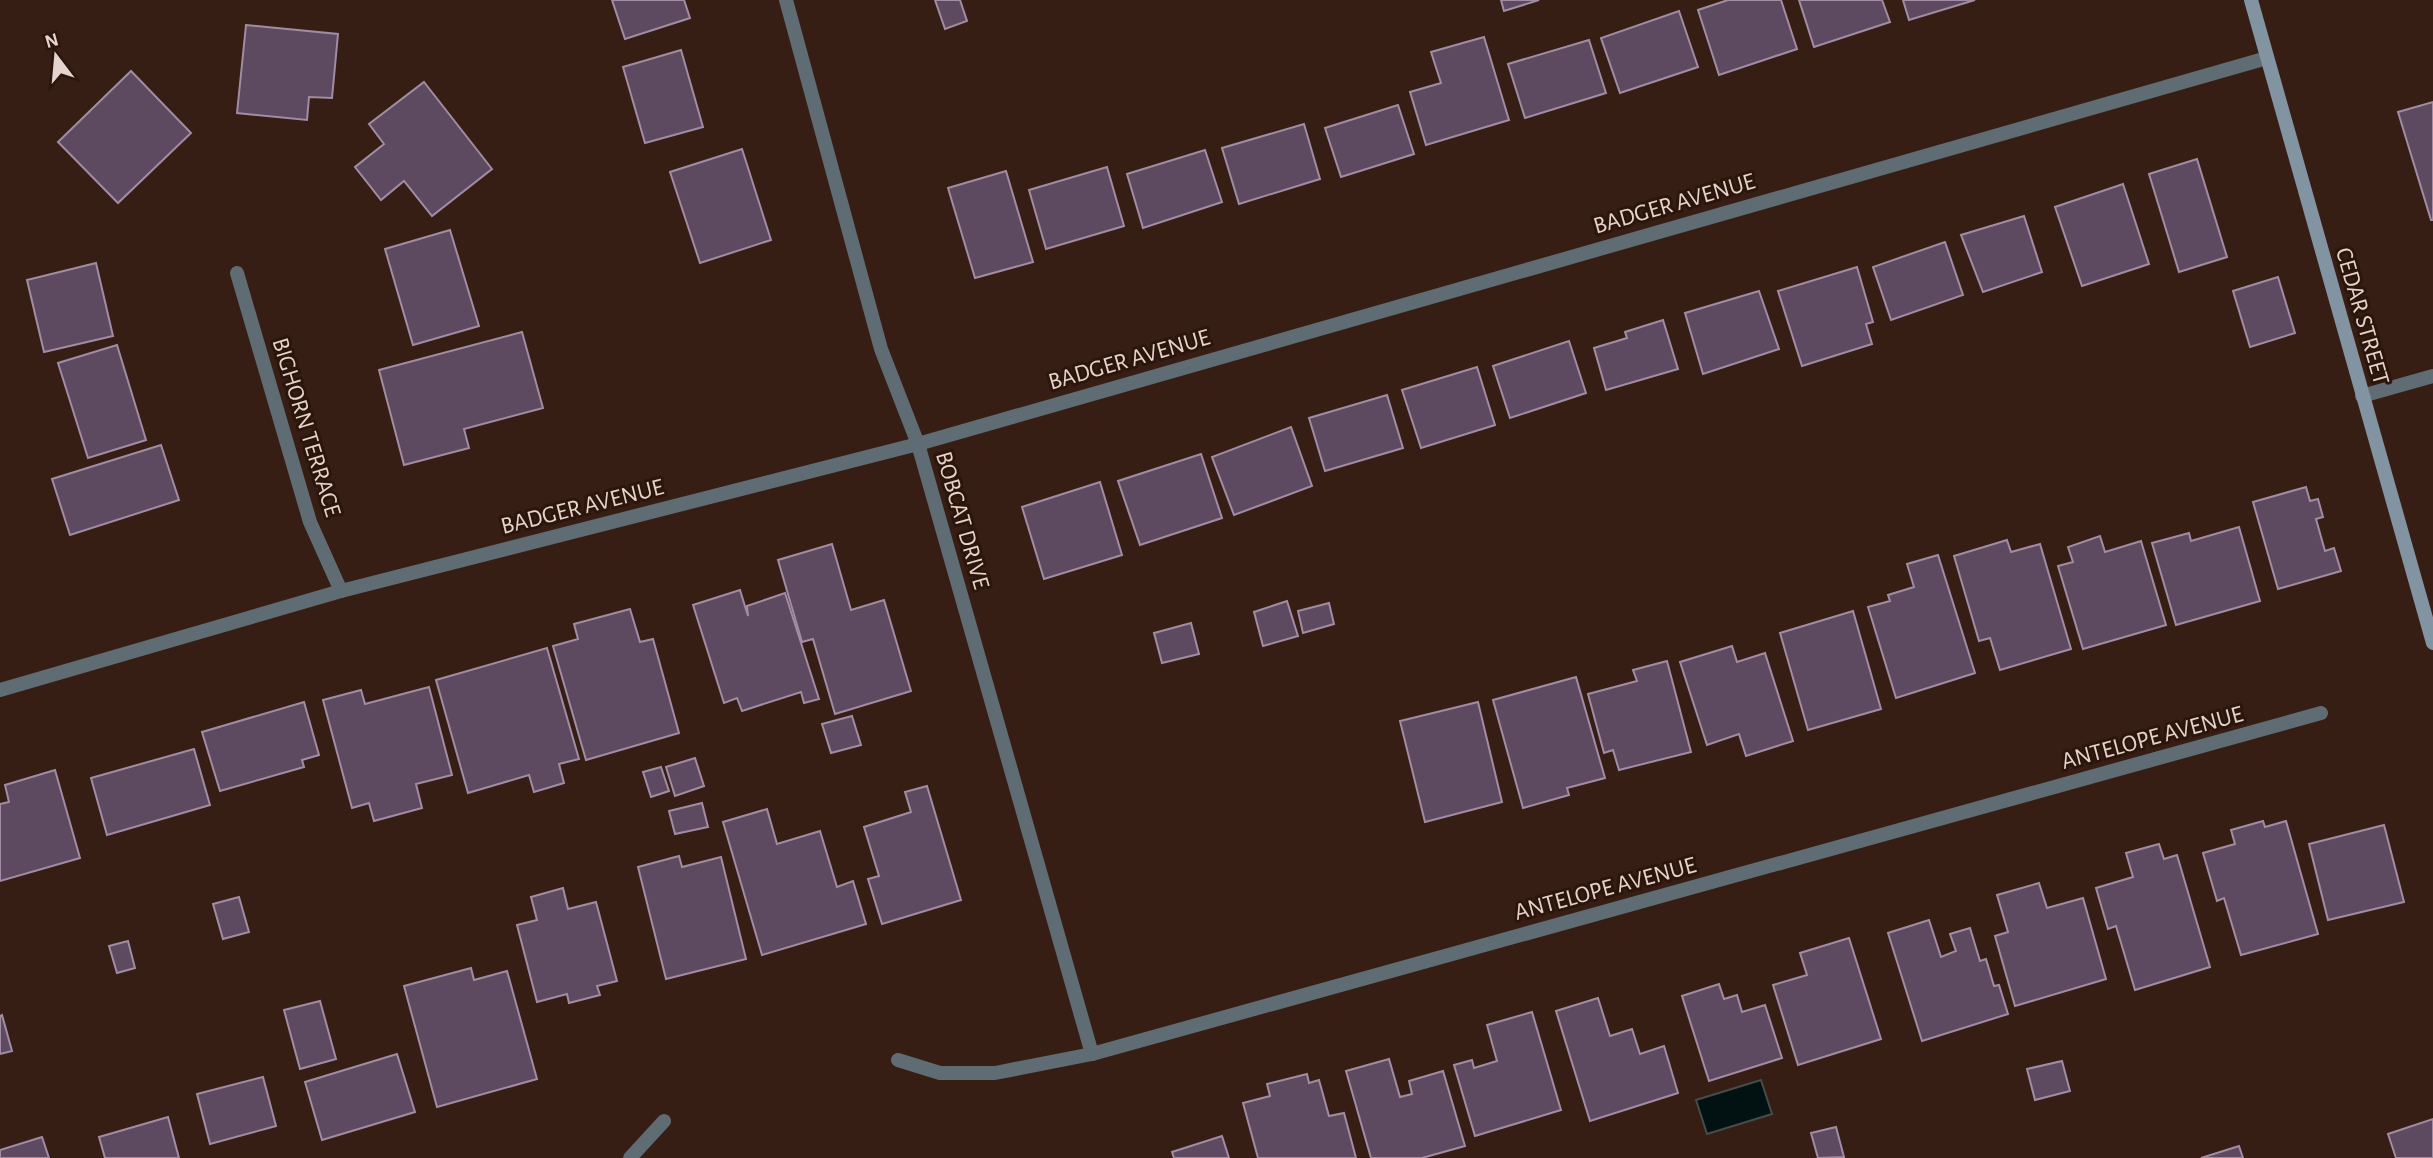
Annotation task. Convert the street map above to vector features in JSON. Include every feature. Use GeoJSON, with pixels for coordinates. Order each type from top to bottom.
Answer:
{"type":"FeatureCollection","features":[{"type":"Feature","properties":{"kind":"main road","name":"CEDAR STREET"},"geometry":{"type":"LineString","coordinates":[[2251,0],[2433,643]]}},
{"type":"Feature","properties":{"kind":"street","name":"BOBCAT DRIVE"},"geometry":{"type":"LineString","coordinates":[[786,0],[881,349],[918,444],[1092,1054]]}},
{"type":"Feature","properties":{"kind":"street","name":"BADGER AVENUE"},"geometry":{"type":"LineString","coordinates":[[0,690],[341,591],[918,444],[2267,58]]}},
{"type":"Feature","properties":{"kind":"street","name":"BIGHORN TERRACE"},"geometry":{"type":"LineString","coordinates":[[237,273],[310,522],[341,591]]}},
{"type":"Feature","properties":{"kind":"street"},"geometry":{"type":"LineString","coordinates":[[2362,396],[2433,376]]}},
{"type":"Feature","properties":{"kind":"street","name":"ANTELOPE AVENUE"},"geometry":{"type":"LineString","coordinates":[[898,1060],[940,1073],[995,1073],[1092,1054],[2321,713]]}},
{"type":"Feature","properties":{"kind":"street"},"geometry":{"type":"LineString","coordinates":[[630,1158],[664,1121]]}},
{"type":"Feature","properties":{"kind":"shaded area"},"geometry":{"type":"Polygon","coordinates":[[[1761,1080],[1772,1114],[1707,1134],[1696,1100],[1761,1080]]]}},
{"type":"Feature","properties":{"kind":"building"},"geometry":{"type":"Polygon","coordinates":[[[612,0],[684,0],[690,18],[625,39],[612,0]]]}},
{"type":"Feature","properties":{"kind":"building"},"geometry":{"type":"Polygon","coordinates":[[[935,0],[960,0],[967,21],[945,29],[935,0]]]}},
{"type":"Feature","properties":{"kind":"building"},"geometry":{"type":"Polygon","coordinates":[[[1501,0],[1539,0],[1504,11],[1501,0]]]}},
{"type":"Feature","properties":{"kind":"building"},"geometry":{"type":"Polygon","coordinates":[[[1728,0],[1781,0],[1797,49],[1719,75],[1698,10],[1728,0]]]}},
{"type":"Feature","properties":{"kind":"building"},"geometry":{"type":"Polygon","coordinates":[[[1799,0],[1882,0],[1890,22],[1814,47],[1799,0]]]}},
{"type":"Feature","properties":{"kind":"building"},"geometry":{"type":"Polygon","coordinates":[[[1903,0],[1975,0],[1909,20],[1903,0]]]}},
{"type":"Feature","properties":{"kind":"building"},"geometry":{"type":"Polygon","coordinates":[[[1679,11],[1698,67],[1620,93],[1601,38],[1679,11]]]}},
{"type":"Feature","properties":{"kind":"building"},"geometry":{"type":"Polygon","coordinates":[[[246,25],[338,34],[332,98],[309,97],[307,120],[237,113],[246,25]]]}},
{"type":"Feature","properties":{"kind":"building"},"geometry":{"type":"Polygon","coordinates":[[[1484,37],[1509,120],[1426,145],[1410,92],[1441,83],[1431,52],[1484,37]]]}},
{"type":"Feature","properties":{"kind":"building"},"geometry":{"type":"Polygon","coordinates":[[[1589,40],[1606,93],[1525,118],[1508,64],[1589,40]]]}},
{"type":"Feature","properties":{"kind":"building"},"geometry":{"type":"Polygon","coordinates":[[[681,50],[703,127],[645,143],[623,67],[681,50]]]}},
{"type":"Feature","properties":{"kind":"building"},"geometry":{"type":"Polygon","coordinates":[[[131,71],[191,133],[118,203],[58,142],[131,71]]]}},
{"type":"Feature","properties":{"kind":"building"},"geometry":{"type":"Polygon","coordinates":[[[424,82],[492,169],[432,216],[404,181],[381,200],[355,167],[384,144],[369,124],[424,82]]]}},
{"type":"Feature","properties":{"kind":"building"},"geometry":{"type":"Polygon","coordinates":[[[2433,102],[2433,220],[2431,220],[2398,112],[2433,102]]]}},
{"type":"Feature","properties":{"kind":"building"},"geometry":{"type":"Polygon","coordinates":[[[1398,105],[1414,154],[1341,177],[1325,128],[1398,105]]]}},
{"type":"Feature","properties":{"kind":"building"},"geometry":{"type":"Polygon","coordinates":[[[1304,124],[1320,179],[1239,204],[1222,148],[1304,124]]]}},
{"type":"Feature","properties":{"kind":"building"},"geometry":{"type":"Polygon","coordinates":[[[742,149],[771,240],[700,263],[670,172],[742,149]]]}},
{"type":"Feature","properties":{"kind":"building"},"geometry":{"type":"Polygon","coordinates":[[[1205,150],[1222,202],[1143,228],[1127,174],[1205,150]]]}},
{"type":"Feature","properties":{"kind":"building"},"geometry":{"type":"Polygon","coordinates":[[[2197,159],[2227,257],[2179,272],[2149,174],[2197,159]]]}},
{"type":"Feature","properties":{"kind":"building"},"geometry":{"type":"Polygon","coordinates":[[[1107,167],[1124,226],[1046,249],[1029,190],[1107,167]]]}},
{"type":"Feature","properties":{"kind":"building"},"geometry":{"type":"Polygon","coordinates":[[[1006,171],[1033,262],[975,278],[948,188],[1006,171]]]}},
{"type":"Feature","properties":{"kind":"building"},"geometry":{"type":"Polygon","coordinates":[[[2123,184],[2149,264],[2082,286],[2055,207],[2123,184]]]}},
{"type":"Feature","properties":{"kind":"building"},"geometry":{"type":"Polygon","coordinates":[[[2024,216],[2042,272],[1983,292],[1961,235],[2024,216]]]}},
{"type":"Feature","properties":{"kind":"building"},"geometry":{"type":"Polygon","coordinates":[[[450,230],[479,326],[413,345],[385,249],[450,230]]]}},
{"type":"Feature","properties":{"kind":"building"},"geometry":{"type":"Polygon","coordinates":[[[1945,242],[1963,295],[1891,320],[1873,267],[1945,242]]]}},
{"type":"Feature","properties":{"kind":"building"},"geometry":{"type":"Polygon","coordinates":[[[96,263],[113,336],[44,352],[27,280],[96,263]]]}},
{"type":"Feature","properties":{"kind":"building"},"geometry":{"type":"Polygon","coordinates":[[[1857,267],[1873,322],[1866,324],[1872,344],[1802,366],[1778,291],[1857,267]]]}},
{"type":"Feature","properties":{"kind":"building"},"geometry":{"type":"Polygon","coordinates":[[[2278,277],[2295,333],[2250,347],[2233,291],[2278,277]]]}},
{"type":"Feature","properties":{"kind":"building"},"geometry":{"type":"Polygon","coordinates":[[[1759,291],[1779,349],[1703,374],[1685,313],[1759,291]]]}},
{"type":"Feature","properties":{"kind":"building"},"geometry":{"type":"Polygon","coordinates":[[[1663,320],[1678,369],[1606,390],[1594,348],[1627,338],[1625,332],[1663,320]]]}},
{"type":"Feature","properties":{"kind":"building"},"geometry":{"type":"Polygon","coordinates":[[[522,332],[543,408],[464,429],[469,448],[404,465],[379,370],[522,332]]]}},
{"type":"Feature","properties":{"kind":"building"},"geometry":{"type":"Polygon","coordinates":[[[1569,341],[1586,393],[1510,418],[1493,366],[1569,341]]]}},
{"type":"Feature","properties":{"kind":"building"},"geometry":{"type":"Polygon","coordinates":[[[117,345],[146,440],[88,458],[58,363],[117,345]]]}},
{"type":"Feature","properties":{"kind":"building"},"geometry":{"type":"Polygon","coordinates":[[[1477,367],[1495,425],[1421,448],[1402,390],[1477,367]]]}},
{"type":"Feature","properties":{"kind":"building"},"geometry":{"type":"Polygon","coordinates":[[[1387,395],[1403,448],[1325,471],[1309,418],[1387,395]]]}},
{"type":"Feature","properties":{"kind":"building"},"geometry":{"type":"Polygon","coordinates":[[[1291,427],[1312,486],[1234,515],[1212,457],[1291,427]]]}},
{"type":"Feature","properties":{"kind":"building"},"geometry":{"type":"Polygon","coordinates":[[[161,445],[179,500],[70,535],[52,479],[161,445]]]}},
{"type":"Feature","properties":{"kind":"building"},"geometry":{"type":"Polygon","coordinates":[[[1201,454],[1222,518],[1140,545],[1118,481],[1201,454]]]}},
{"type":"Feature","properties":{"kind":"building"},"geometry":{"type":"Polygon","coordinates":[[[1100,482],[1122,555],[1044,579],[1022,507],[1100,482]]]}},
{"type":"Feature","properties":{"kind":"building"},"geometry":{"type":"Polygon","coordinates":[[[2306,487],[2310,501],[2318,499],[2323,517],[2316,519],[2325,551],[2334,548],[2341,571],[2278,589],[2253,502],[2306,487]]]}},
{"type":"Feature","properties":{"kind":"building"},"geometry":{"type":"Polygon","coordinates":[[[2239,527],[2260,601],[2176,625],[2152,543],[2189,533],[2191,541],[2239,527]]]}},
{"type":"Feature","properties":{"kind":"building"},"geometry":{"type":"Polygon","coordinates":[[[2100,536],[2105,552],[2141,541],[2166,625],[2083,649],[2058,566],[2073,562],[2068,547],[2100,536]]]}},
{"type":"Feature","properties":{"kind":"building"},"geometry":{"type":"Polygon","coordinates":[[[2007,540],[2011,552],[2040,544],[2071,649],[2000,670],[1990,638],[1979,641],[1954,556],[2007,540]]]}},
{"type":"Feature","properties":{"kind":"building"},"geometry":{"type":"Polygon","coordinates":[[[832,544],[851,610],[884,600],[911,691],[835,714],[813,639],[802,642],[778,560],[832,544]]]}},
{"type":"Feature","properties":{"kind":"building"},"geometry":{"type":"Polygon","coordinates":[[[1938,555],[1975,673],[1896,698],[1868,607],[1890,601],[1888,595],[1914,587],[1907,564],[1938,555]]]}},
{"type":"Feature","properties":{"kind":"building"},"geometry":{"type":"Polygon","coordinates":[[[740,590],[748,616],[747,606],[785,593],[819,699],[804,703],[801,692],[742,711],[737,698],[724,703],[693,605],[740,590]]]}},
{"type":"Feature","properties":{"kind":"building"},"geometry":{"type":"Polygon","coordinates":[[[1287,601],[1298,636],[1263,646],[1254,612],[1287,601]]]}},
{"type":"Feature","properties":{"kind":"building"},"geometry":{"type":"Polygon","coordinates":[[[1329,603],[1334,624],[1303,633],[1298,611],[1329,603]]]}},
{"type":"Feature","properties":{"kind":"building"},"geometry":{"type":"Polygon","coordinates":[[[630,609],[640,642],[653,639],[679,733],[586,760],[553,646],[578,639],[574,624],[630,609]]]}},
{"type":"Feature","properties":{"kind":"building"},"geometry":{"type":"Polygon","coordinates":[[[1853,611],[1881,709],[1808,730],[1780,633],[1853,611]]]}},
{"type":"Feature","properties":{"kind":"building"},"geometry":{"type":"Polygon","coordinates":[[[1191,623],[1199,654],[1162,663],[1154,633],[1191,623]]]}},
{"type":"Feature","properties":{"kind":"building"},"geometry":{"type":"Polygon","coordinates":[[[1732,646],[1737,662],[1765,653],[1793,741],[1746,756],[1739,734],[1707,745],[1680,662],[1732,646]]]}},
{"type":"Feature","properties":{"kind":"building"},"geometry":{"type":"Polygon","coordinates":[[[547,648],[579,759],[559,764],[564,783],[534,792],[529,775],[468,793],[436,680],[547,648]]]}},
{"type":"Feature","properties":{"kind":"building"},"geometry":{"type":"Polygon","coordinates":[[[1667,661],[1691,752],[1619,770],[1613,750],[1604,753],[1588,694],[1637,681],[1633,670],[1667,661]]]}},
{"type":"Feature","properties":{"kind":"building"},"geometry":{"type":"Polygon","coordinates":[[[1576,677],[1605,778],[1567,788],[1569,795],[1523,808],[1493,700],[1576,677]]]}},
{"type":"Feature","properties":{"kind":"building"},"geometry":{"type":"Polygon","coordinates":[[[429,687],[452,775],[416,784],[422,808],[374,821],[369,803],[352,808],[323,700],[361,690],[365,704],[429,687]]]}},
{"type":"Feature","properties":{"kind":"building"},"geometry":{"type":"Polygon","coordinates":[[[304,702],[319,755],[302,760],[304,767],[220,791],[202,732],[304,702]]]}},
{"type":"Feature","properties":{"kind":"building"},"geometry":{"type":"Polygon","coordinates":[[[1478,702],[1502,802],[1425,822],[1400,721],[1478,702]]]}},
{"type":"Feature","properties":{"kind":"building"},"geometry":{"type":"Polygon","coordinates":[[[852,716],[861,745],[831,753],[822,724],[852,716]]]}},
{"type":"Feature","properties":{"kind":"building"},"geometry":{"type":"Polygon","coordinates":[[[194,749],[210,805],[107,835],[91,778],[194,749]]]}},
{"type":"Feature","properties":{"kind":"building"},"geometry":{"type":"Polygon","coordinates":[[[695,758],[704,786],[675,796],[666,767],[695,758]]]}},
{"type":"Feature","properties":{"kind":"building"},"geometry":{"type":"Polygon","coordinates":[[[661,767],[669,791],[651,797],[643,772],[661,767]]]}},
{"type":"Feature","properties":{"kind":"building"},"geometry":{"type":"Polygon","coordinates":[[[55,770],[80,858],[0,881],[0,804],[9,802],[5,785],[55,770]]]}},
{"type":"Feature","properties":{"kind":"building"},"geometry":{"type":"Polygon","coordinates":[[[927,786],[961,900],[882,924],[868,879],[879,876],[864,827],[911,812],[905,792],[927,786]]]}},
{"type":"Feature","properties":{"kind":"building"},"geometry":{"type":"Polygon","coordinates":[[[702,803],[708,827],[675,834],[669,811],[702,803]]]}},
{"type":"Feature","properties":{"kind":"building"},"geometry":{"type":"Polygon","coordinates":[[[767,809],[777,844],[820,831],[837,887],[853,881],[866,924],[762,955],[723,822],[767,809]]]}},
{"type":"Feature","properties":{"kind":"building"},"geometry":{"type":"Polygon","coordinates":[[[2263,821],[2265,827],[2286,821],[2318,934],[2241,955],[2224,898],[2217,901],[2203,853],[2235,844],[2231,830],[2263,821]]]}},
{"type":"Feature","properties":{"kind":"building"},"geometry":{"type":"Polygon","coordinates":[[[2384,825],[2404,902],[2328,920],[2309,844],[2384,825]]]}},
{"type":"Feature","properties":{"kind":"building"},"geometry":{"type":"Polygon","coordinates":[[[2159,844],[2164,859],[2177,855],[2210,967],[2135,990],[2116,926],[2108,929],[2096,888],[2133,877],[2126,853],[2159,844]]]}},
{"type":"Feature","properties":{"kind":"building"},"geometry":{"type":"Polygon","coordinates":[[[679,856],[682,867],[721,857],[746,959],[666,979],[638,867],[679,856]]]}},
{"type":"Feature","properties":{"kind":"building"},"geometry":{"type":"Polygon","coordinates":[[[2039,883],[2047,908],[2083,898],[2106,979],[2015,1006],[1995,936],[2008,932],[1997,895],[2039,883]]]}},
{"type":"Feature","properties":{"kind":"building"},"geometry":{"type":"Polygon","coordinates":[[[563,888],[568,909],[596,902],[617,981],[597,986],[600,995],[569,1003],[567,994],[537,1002],[517,925],[537,920],[531,897],[563,888]]]}},
{"type":"Feature","properties":{"kind":"building"},"geometry":{"type":"Polygon","coordinates":[[[239,897],[249,932],[223,939],[213,904],[239,897]]]}},
{"type":"Feature","properties":{"kind":"building"},"geometry":{"type":"Polygon","coordinates":[[[1929,920],[1941,957],[1956,951],[1950,934],[1970,928],[1980,961],[1986,959],[1994,986],[1999,985],[2008,1014],[1922,1041],[1888,933],[1929,920]]]}},
{"type":"Feature","properties":{"kind":"building"},"geometry":{"type":"Polygon","coordinates":[[[1849,938],[1881,1039],[1798,1065],[1773,985],[1807,975],[1800,953],[1849,938]]]}},
{"type":"Feature","properties":{"kind":"building"},"geometry":{"type":"Polygon","coordinates":[[[128,941],[135,968],[117,973],[109,946],[128,941]]]}},
{"type":"Feature","properties":{"kind":"building"},"geometry":{"type":"Polygon","coordinates":[[[471,968],[474,980],[507,971],[537,1079],[437,1107],[404,986],[471,968]]]}},
{"type":"Feature","properties":{"kind":"building"},"geometry":{"type":"Polygon","coordinates":[[[1719,984],[1724,999],[1737,995],[1742,1012],[1765,1005],[1782,1058],[1709,1081],[1682,996],[1719,984]]]}},
{"type":"Feature","properties":{"kind":"building"},"geometry":{"type":"Polygon","coordinates":[[[1598,998],[1610,1036],[1632,1029],[1640,1054],[1664,1046],[1678,1093],[1590,1121],[1556,1011],[1598,998]]]}},
{"type":"Feature","properties":{"kind":"building"},"geometry":{"type":"Polygon","coordinates":[[[320,1001],[336,1059],[300,1069],[284,1010],[320,1001]]]}},
{"type":"Feature","properties":{"kind":"building"},"geometry":{"type":"Polygon","coordinates":[[[1532,1012],[1561,1110],[1475,1136],[1454,1065],[1472,1060],[1474,1068],[1497,1061],[1487,1025],[1532,1012]]]}},
{"type":"Feature","properties":{"kind":"building"},"geometry":{"type":"Polygon","coordinates":[[[2,1015],[12,1051],[0,1054],[0,1016],[2,1015]]]}},
{"type":"Feature","properties":{"kind":"building"},"geometry":{"type":"Polygon","coordinates":[[[397,1054],[415,1112],[322,1140],[305,1082],[397,1054]]]}},
{"type":"Feature","properties":{"kind":"building"},"geometry":{"type":"Polygon","coordinates":[[[1389,1059],[1400,1097],[1412,1094],[1409,1081],[1443,1071],[1465,1146],[1422,1158],[1371,1158],[1346,1071],[1389,1059]]]}},
{"type":"Feature","properties":{"kind":"building"},"geometry":{"type":"Polygon","coordinates":[[[2062,1061],[2070,1091],[2035,1100],[2027,1069],[2062,1061]]]}},
{"type":"Feature","properties":{"kind":"building"},"geometry":{"type":"Polygon","coordinates":[[[1307,1074],[1309,1083],[1319,1080],[1329,1116],[1344,1113],[1356,1158],[1258,1158],[1243,1103],[1270,1096],[1267,1084],[1307,1074]]]}},
{"type":"Feature","properties":{"kind":"building"},"geometry":{"type":"Polygon","coordinates":[[[263,1077],[276,1126],[210,1144],[197,1094],[263,1077]]]}},
{"type":"Feature","properties":{"kind":"building"},"geometry":{"type":"Polygon","coordinates":[[[168,1117],[179,1158],[105,1158],[99,1137],[168,1117]]]}},
{"type":"Feature","properties":{"kind":"building"},"geometry":{"type":"Polygon","coordinates":[[[2433,1119],[2433,1158],[2396,1158],[2388,1134],[2433,1119]]]}},
{"type":"Feature","properties":{"kind":"building"},"geometry":{"type":"Polygon","coordinates":[[[1836,1127],[1844,1157],[1818,1158],[1811,1133],[1836,1127]]]}},
{"type":"Feature","properties":{"kind":"building"},"geometry":{"type":"Polygon","coordinates":[[[1222,1136],[1229,1158],[1174,1158],[1172,1152],[1222,1136]]]}},
{"type":"Feature","properties":{"kind":"building"},"geometry":{"type":"Polygon","coordinates":[[[42,1137],[49,1158],[0,1158],[0,1150],[42,1137]]]}},
{"type":"Feature","properties":{"kind":"building"},"geometry":{"type":"Polygon","coordinates":[[[2239,1146],[2243,1158],[2201,1158],[2239,1146]]]}}]}
